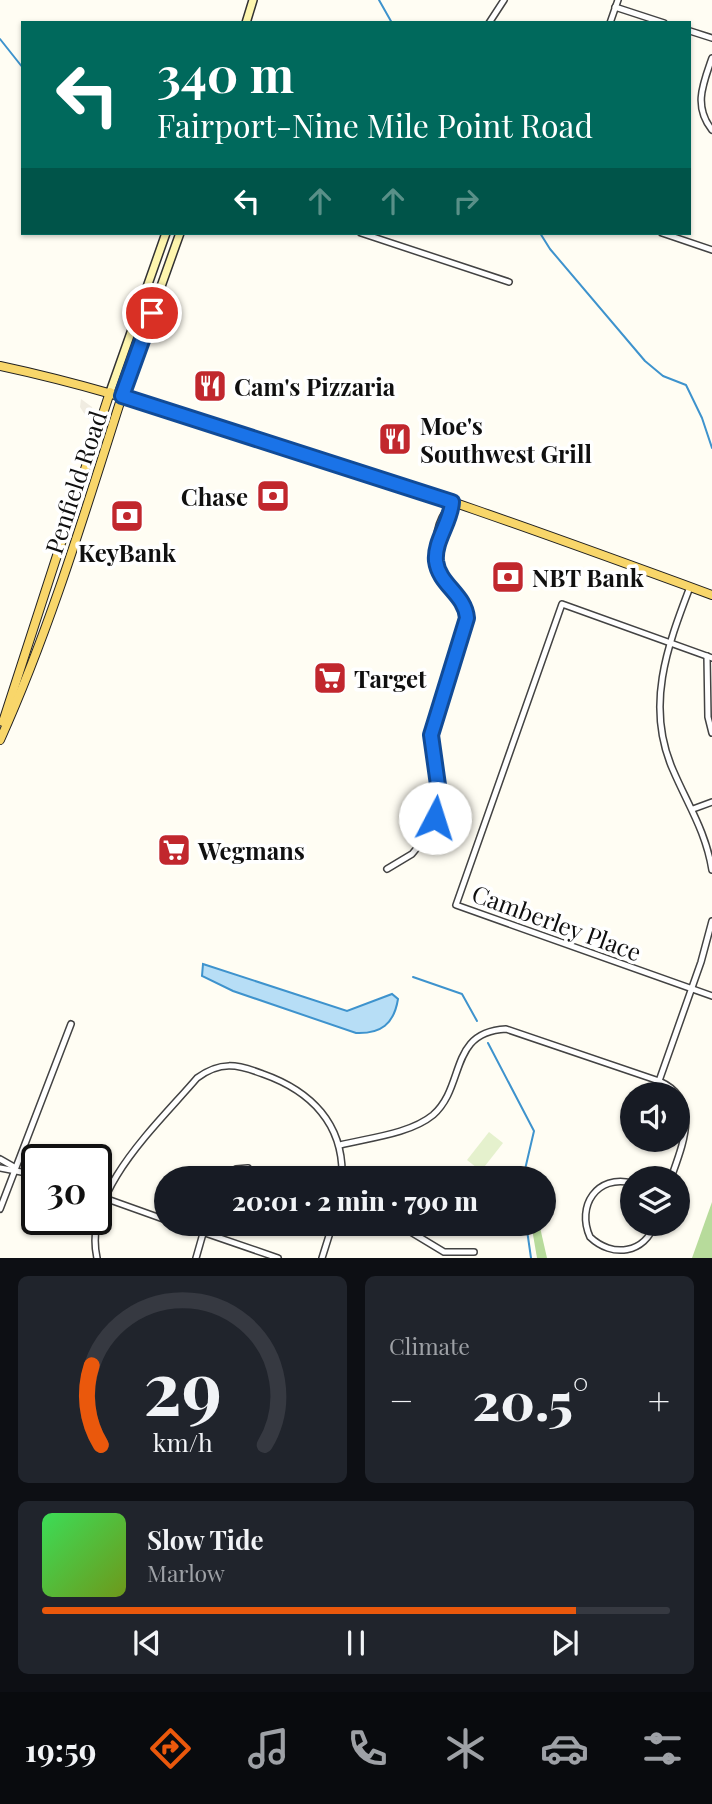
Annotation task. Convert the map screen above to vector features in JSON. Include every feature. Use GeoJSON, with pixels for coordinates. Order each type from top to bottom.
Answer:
{"type":"FeatureCollection","features":[{"type":"Feature","properties":{"kind":"main road"},"geometry":{"type":"LineString","coordinates":[[247,21],[254,0]]}},
{"type":"Feature","properties":{"kind":"main road","name":"Penfield Road"},"geometry":{"type":"LineString","coordinates":[[0,734],[110,392],[165,235]]}},
{"type":"Feature","properties":{"kind":"main road","name":"Penfield Road"},"geometry":{"type":"LineString","coordinates":[[0,740],[26,682],[66,574],[122,396],[179,235]]}},
{"type":"Feature","properties":{"kind":"main road"},"geometry":{"type":"LineString","coordinates":[[0,366],[110,392],[452,502],[712,595]]}},
{"type":"Feature","properties":{"kind":"street"},"geometry":{"type":"LineString","coordinates":[[490,21],[503,0]]}},
{"type":"Feature","properties":{"kind":"street"},"geometry":{"type":"LineString","coordinates":[[611,21],[618,0]]}},
{"type":"Feature","properties":{"kind":"street"},"geometry":{"type":"LineString","coordinates":[[615,7],[658,21]]}},
{"type":"Feature","properties":{"kind":"street"},"geometry":{"type":"LineString","coordinates":[[691,31],[712,38]]}},
{"type":"Feature","properties":{"kind":"street"},"geometry":{"type":"LineString","coordinates":[[712,58],[700,98],[703,115],[712,130]]}},
{"type":"Feature","properties":{"kind":"street"},"geometry":{"type":"LineString","coordinates":[[367,235],[509,282]]}},
{"type":"Feature","properties":{"kind":"street"},"geometry":{"type":"LineString","coordinates":[[668,235],[712,250]]}},
{"type":"Feature","properties":{"kind":"street"},"geometry":{"type":"LineString","coordinates":[[387,869],[412,854],[426,837],[438,803],[431,735],[467,618],[464,603],[439,574],[436,558],[452,502]]}},
{"type":"Feature","properties":{"kind":"street"},"geometry":{"type":"LineString","coordinates":[[690,587],[669,641],[660,683],[661,726],[673,770],[706,839],[712,870]]}},
{"type":"Feature","properties":{"kind":"street","name":"Camberley Place"},"geometry":{"type":"LineString","coordinates":[[669,641],[562,604],[456,905],[712,996]]}},
{"type":"Feature","properties":{"kind":"street"},"geometry":{"type":"LineString","coordinates":[[669,641],[710,657],[708,717],[712,733]]}},
{"type":"Feature","properties":{"kind":"street"},"geometry":{"type":"LineString","coordinates":[[693,809],[712,802]]}},
{"type":"Feature","properties":{"kind":"street"},"geometry":{"type":"LineString","coordinates":[[659,1080],[692,989],[712,921]]}},
{"type":"Feature","properties":{"kind":"street"},"geometry":{"type":"LineString","coordinates":[[0,1209],[71,1024]]}},
{"type":"Feature","properties":{"kind":"street"},"geometry":{"type":"LineString","coordinates":[[340,1145],[416,1125],[433,1115],[445,1100],[469,1044],[488,1032],[499,1030],[520,1032],[659,1080],[675,1090],[687,1117],[684,1140],[675,1166]]}},
{"type":"Feature","properties":{"kind":"street"},"geometry":{"type":"LineString","coordinates":[[112,1187],[124,1164],[197,1078],[211,1068],[223,1065],[237,1065],[304,1093],[334,1128],[340,1145],[341,1166]]}},
{"type":"Feature","properties":{"kind":"street"},"geometry":{"type":"LineString","coordinates":[[0,1159],[16,1169]]}},
{"type":"Feature","properties":{"kind":"street"},"geometry":{"type":"LineString","coordinates":[[0,1168],[21,1170]]}},
{"type":"Feature","properties":{"kind":"street"},"geometry":{"type":"LineString","coordinates":[[620,1181],[595,1191],[585,1212],[590,1237],[606,1249],[624,1251],[642,1245],[647,1236]]}},
{"type":"Feature","properties":{"kind":"street"},"geometry":{"type":"LineString","coordinates":[[112,1200],[154,1216]]}},
{"type":"Feature","properties":{"kind":"street"},"geometry":{"type":"LineString","coordinates":[[96,1235],[97,1258]]}},
{"type":"Feature","properties":{"kind":"street"},"geometry":{"type":"LineString","coordinates":[[197,1258],[202,1236]]}},
{"type":"Feature","properties":{"kind":"street"},"geometry":{"type":"LineString","coordinates":[[212,1236],[278,1258]]}},
{"type":"Feature","properties":{"kind":"street"},"geometry":{"type":"LineString","coordinates":[[322,1258],[328,1236]]}},
{"type":"Feature","properties":{"kind":"street"},"geometry":{"type":"LineString","coordinates":[[418,1236],[444,1252],[474,1252]]}},
{"type":"Feature","properties":{"kind":"green space"},"geometry":{"type":"Polygon","coordinates":[[[489,1132],[503,1143],[485,1166],[475,1166],[467,1160],[489,1132]]]}},
{"type":"Feature","properties":{"kind":"green space"},"geometry":{"type":"Polygon","coordinates":[[[712,1202],[712,1258],[692,1258],[712,1202]]]}},
{"type":"Feature","properties":{"kind":"green space"},"geometry":{"type":"Polygon","coordinates":[[[533,1236],[542,1236],[547,1258],[537,1258],[533,1236]]]}},
{"type":"Feature","properties":{"kind":"shaded area"},"geometry":{"type":"Polygon","coordinates":[[[81,399],[92,407],[95,422],[87,418],[80,407],[81,399]]]}},
{"type":"Feature","properties":{"kind":"water"},"geometry":{"type":"Polygon","coordinates":[[[203,964],[347,1011],[392,994],[398,999],[393,1015],[385,1026],[373,1032],[356,1033],[233,991],[202,976],[203,964]]]}},
{"type":"Feature","properties":{"kind":"waterway"},"geometry":{"type":"LineString","coordinates":[[379,0],[391,21]]}},
{"type":"Feature","properties":{"kind":"waterway"},"geometry":{"type":"LineString","coordinates":[[0,39],[21,65]]}},
{"type":"Feature","properties":{"kind":"waterway"},"geometry":{"type":"LineString","coordinates":[[541,235],[550,249],[645,361],[663,376],[686,385],[702,418],[712,448]]}},
{"type":"Feature","properties":{"kind":"waterway"},"geometry":{"type":"LineString","coordinates":[[413,977],[462,994],[477,1021]]}},
{"type":"Feature","properties":{"kind":"waterway"},"geometry":{"type":"LineString","coordinates":[[488,1043],[534,1131],[526,1166]]}},
{"type":"Feature","properties":{"kind":"waterway"},"geometry":{"type":"LineString","coordinates":[[528,1236],[531,1258]]}},
{"type":"Feature","properties":{"kind":"place","name":"Cam's Pizzaria"},"geometry":{"type":"Point","coordinates":[210,386]}},
{"type":"Feature","properties":{"kind":"place","name":"Moe's Southwest Grill"},"geometry":{"type":"Point","coordinates":[395,439]}},
{"type":"Feature","properties":{"kind":"place","name":"Chase"},"geometry":{"type":"Point","coordinates":[273,496]}},
{"type":"Feature","properties":{"kind":"place","name":"KeyBank"},"geometry":{"type":"Point","coordinates":[127,516]}},
{"type":"Feature","properties":{"kind":"place","name":"NBT Bank"},"geometry":{"type":"Point","coordinates":[508,577]}},
{"type":"Feature","properties":{"kind":"place","name":"Target"},"geometry":{"type":"Point","coordinates":[330,678]}},
{"type":"Feature","properties":{"kind":"place","name":"Wegmans"},"geometry":{"type":"Point","coordinates":[174,850]}},
{"type":"Feature","properties":{"kind":"route"},"geometry":{"type":"LineString","coordinates":[[152,313],[122,396],[282,445],[452,502],[436,558],[439,574],[464,603],[467,618],[431,735],[438,785],[435,818]]}}]}
